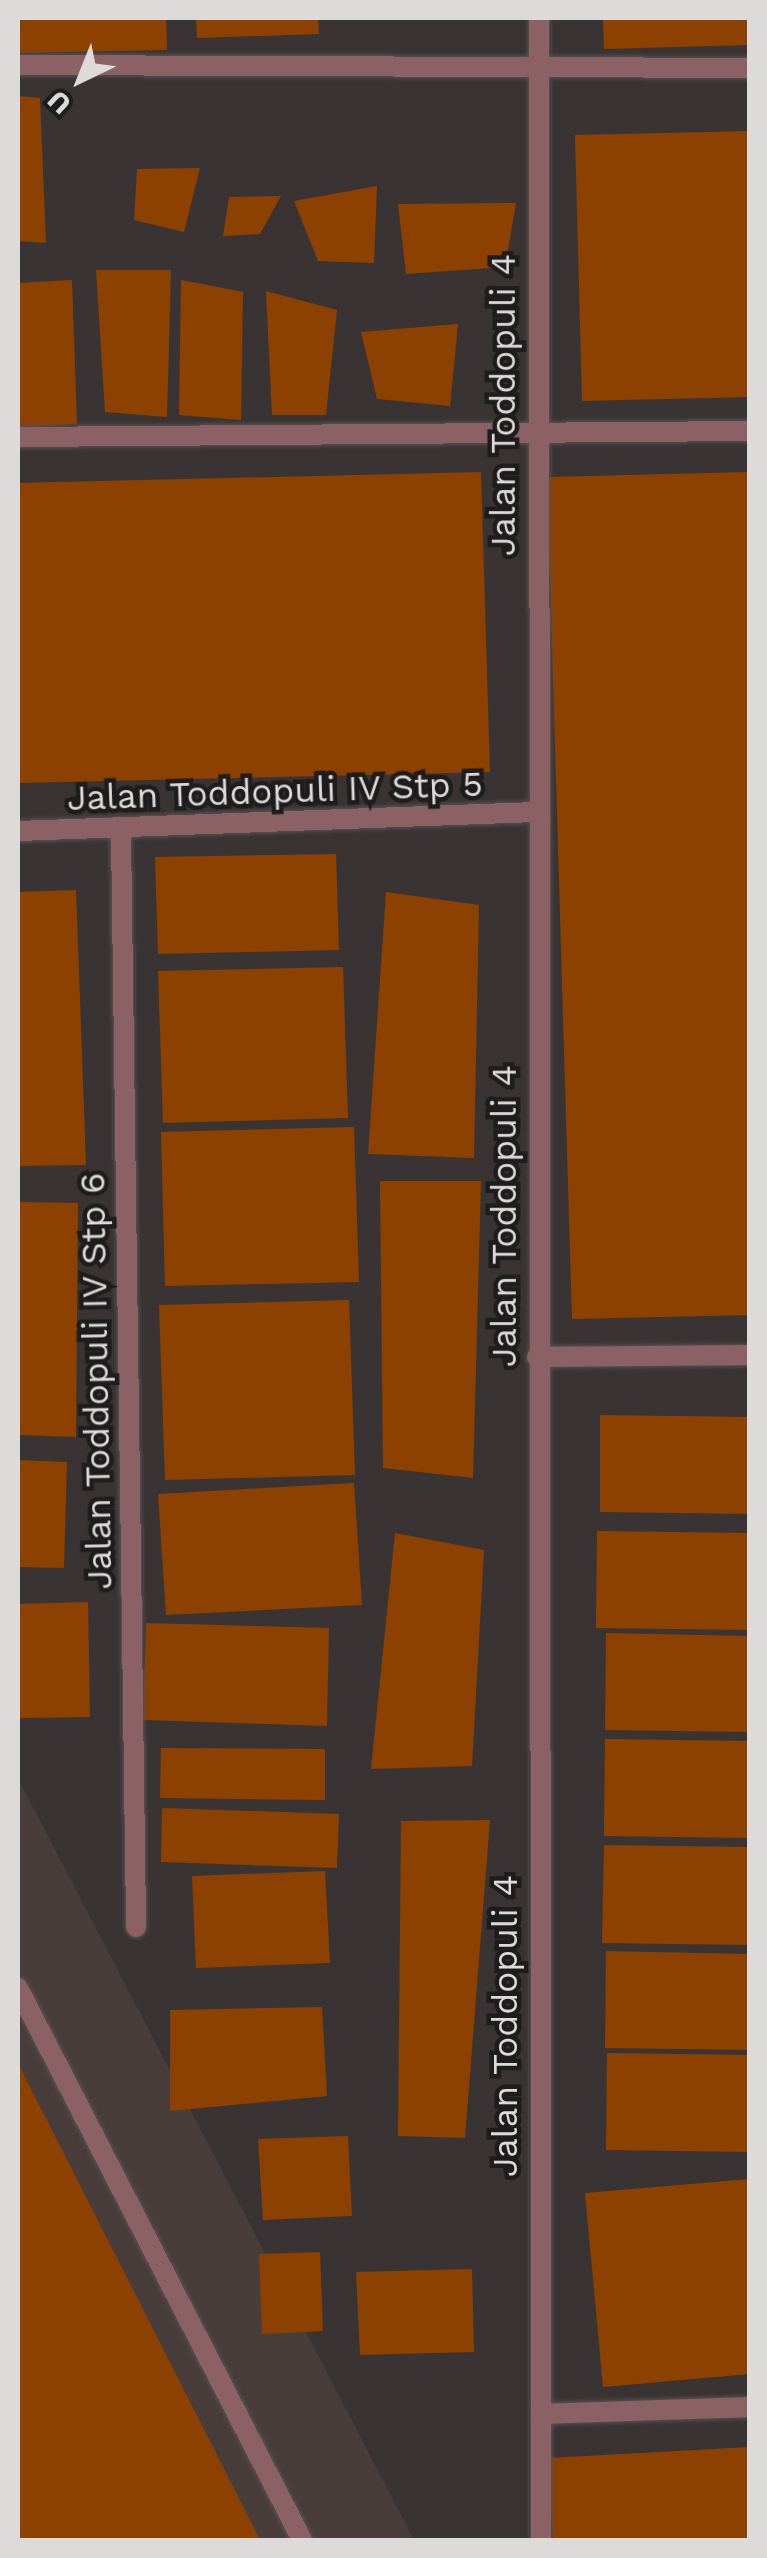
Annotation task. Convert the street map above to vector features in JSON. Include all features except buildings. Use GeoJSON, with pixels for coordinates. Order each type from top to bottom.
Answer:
{"type":"FeatureCollection","features":[{"type":"Feature","properties":{"kind":"street","name":"Jalan Toddopuli 4"},"geometry":{"type":"LineString","coordinates":[[540,18],[534,426],[541,2540]]}},
{"type":"Feature","properties":{"kind":"street"},"geometry":{"type":"LineString","coordinates":[[18,65],[538,62],[750,68]]}},
{"type":"Feature","properties":{"kind":"street"},"geometry":{"type":"LineString","coordinates":[[18,437],[534,426],[750,431]]}},
{"type":"Feature","properties":{"kind":"street","name":"Jalan Toddopuli IV Stp 5"},"geometry":{"type":"LineString","coordinates":[[18,831],[121,834],[536,812]]}},
{"type":"Feature","properties":{"kind":"street","name":"Jalan Toddopuli IV Stp 6"},"geometry":{"type":"LineString","coordinates":[[121,834],[136,1927]]}},
{"type":"Feature","properties":{"kind":"street"},"geometry":{"type":"LineString","coordinates":[[536,1357],[750,1356]]}},
{"type":"Feature","properties":{"kind":"street"},"geometry":{"type":"LineString","coordinates":[[18,1988],[302,2540]]}},
{"type":"Feature","properties":{"kind":"street"},"geometry":{"type":"LineString","coordinates":[[541,2414],[750,2406]]}},
{"type":"Feature","properties":{"kind":"shaded area"},"geometry":{"type":"Polygon","coordinates":[[[18,1780],[23,1788],[414,2540],[18,2540],[18,1780]]]}}]}
